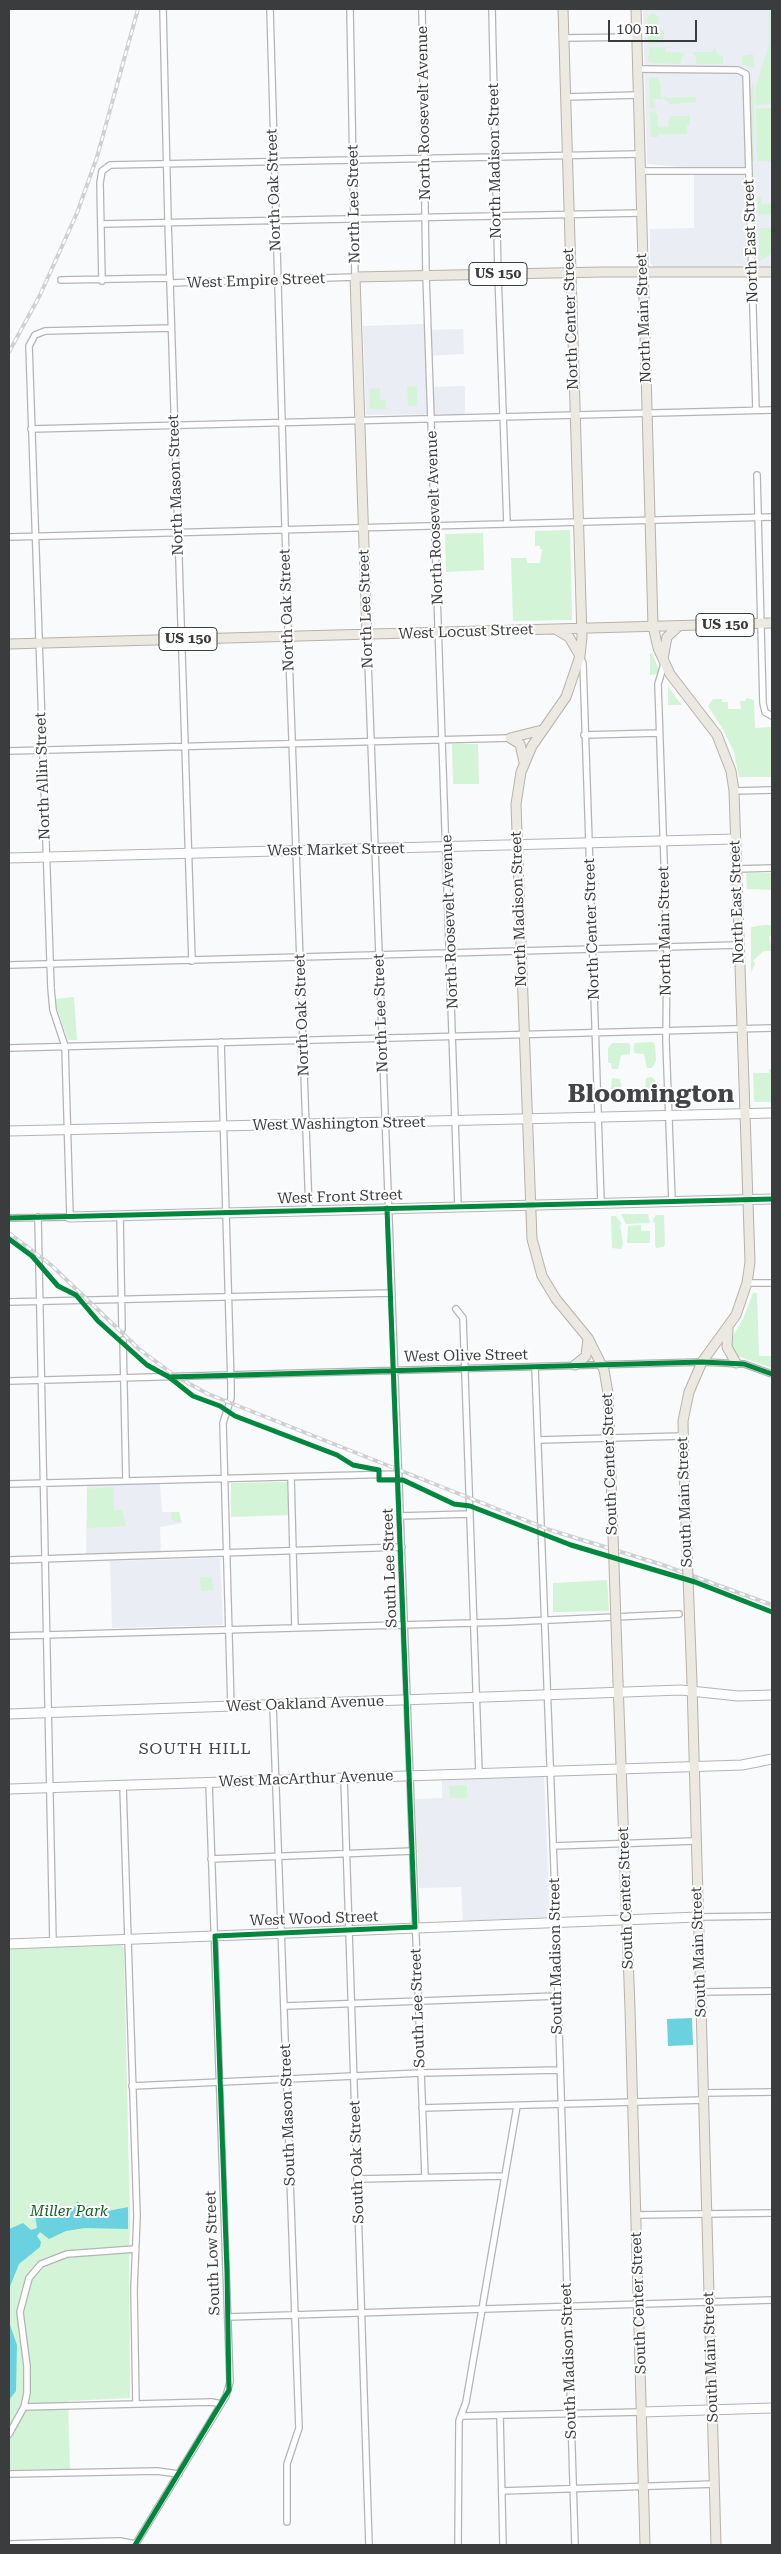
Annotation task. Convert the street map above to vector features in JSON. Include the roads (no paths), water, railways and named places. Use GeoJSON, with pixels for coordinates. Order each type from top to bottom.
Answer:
{"type":"FeatureCollection","features":[{"type":"Feature","properties":{"kind":"main road","name":"North Center Street"},"geometry":{"type":"LineString","coordinates":[[563,9],[569,273],[582,629]]}},
{"type":"Feature","properties":{"kind":"main road","name":"North Main Street"},"geometry":{"type":"LineString","coordinates":[[636,9],[642,272],[654,626]]}},
{"type":"Feature","properties":{"kind":"main road","name":"US 150"},"geometry":{"type":"LineString","coordinates":[[642,272],[772,272]]}},
{"type":"Feature","properties":{"kind":"main road","name":"West Empire Street"},"geometry":{"type":"LineString","coordinates":[[355,278],[426,275],[642,272]]}},
{"type":"Feature","properties":{"kind":"main road","name":"North Lee Street"},"geometry":{"type":"LineString","coordinates":[[355,278],[367,635]]}},
{"type":"Feature","properties":{"kind":"main road","name":"US 150"},"geometry":{"type":"LineString","coordinates":[[654,626],[772,624]]}},
{"type":"Feature","properties":{"kind":"main road","name":"West Locust Street"},"geometry":{"type":"LineString","coordinates":[[9,644],[654,626]]}},
{"type":"Feature","properties":{"kind":"main road","name":"North East Street"},"geometry":{"type":"LineString","coordinates":[[654,626],[657,645],[663,660],[679,687],[704,716],[719,738],[730,765],[734,791],[750,1262],[747,1284]]}},
{"type":"Feature","properties":{"kind":"main road"},"geometry":{"type":"LineString","coordinates":[[663,660],[667,637],[678,626]]}},
{"type":"Feature","properties":{"kind":"main road","name":"North Madison Street"},"geometry":{"type":"LineString","coordinates":[[530,1205],[516,798],[524,762],[542,730],[566,697],[580,656],[582,629]]}},
{"type":"Feature","properties":{"kind":"main road"},"geometry":{"type":"LineString","coordinates":[[554,630],[569,637],[580,656]]}},
{"type":"Feature","properties":{"kind":"main road"},"geometry":{"type":"LineString","coordinates":[[510,738],[542,730]]}},
{"type":"Feature","properties":{"kind":"main road"},"geometry":{"type":"LineString","coordinates":[[510,738],[520,744],[524,762]]}},
{"type":"Feature","properties":{"kind":"main road","name":"West Market Street"},"geometry":{"type":"LineString","coordinates":[[9,858],[735,839]]}},
{"type":"Feature","properties":{"kind":"main road","name":"West Washington Street"},"geometry":{"type":"LineString","coordinates":[[9,1131],[772,1113]]}},
{"type":"Feature","properties":{"kind":"main road","name":"West Front Street"},"geometry":{"type":"LineString","coordinates":[[70,1217],[772,1199]]}},
{"type":"Feature","properties":{"kind":"main road","name":"South Center Street"},"geometry":{"type":"LineString","coordinates":[[530,1205],[532,1239],[540,1272],[556,1299],[588,1338],[602,1365],[608,1393],[637,2215],[645,2545]]}},
{"type":"Feature","properties":{"kind":"main road","name":"South Main Street"},"geometry":{"type":"LineString","coordinates":[[716,2545],[708,2214],[683,1436],[688,1394],[702,1362],[728,1329],[739,1309],[747,1284]]}},
{"type":"Feature","properties":{"kind":"main road"},"geometry":{"type":"LineString","coordinates":[[728,1329],[727,1347],[731,1358],[736,1363]]}},
{"type":"Feature","properties":{"kind":"main road"},"geometry":{"type":"LineString","coordinates":[[575,1365],[586,1356],[588,1338]]}},
{"type":"Feature","properties":{"kind":"main road","name":"West Oakland Avenue"},"geometry":{"type":"LineString","coordinates":[[9,1714],[407,1701],[692,1687],[738,1696],[772,1695]]}},
{"type":"Feature","properties":{"kind":"main road","name":"West MacArthur Avenue"},"geometry":{"type":"LineString","coordinates":[[9,1789],[742,1765],[772,1759]]}},
{"type":"Feature","properties":{"kind":"main road","name":"West Wood Street"},"geometry":{"type":"LineString","coordinates":[[9,1944],[698,1917]]}},
{"type":"Feature","properties":{"kind":"main road"},"geometry":{"type":"LineString","coordinates":[[642,2412],[772,2408]]}},
{"type":"Feature","properties":{"kind":"street","name":"North Mason Street"},"geometry":{"type":"LineString","coordinates":[[163,9],[171,328],[192,960]]}},
{"type":"Feature","properties":{"kind":"street","name":"North Oak Street"},"geometry":{"type":"LineString","coordinates":[[270,9],[288,637],[309,1211]]}},
{"type":"Feature","properties":{"kind":"street","name":"North Lee Street"},"geometry":{"type":"LineString","coordinates":[[350,9],[355,278]]}},
{"type":"Feature","properties":{"kind":"street","name":"North Roosevelt Avenue"},"geometry":{"type":"LineString","coordinates":[[422,9],[426,275],[454,1036],[458,1206]]}},
{"type":"Feature","properties":{"kind":"street","name":"North Madison Street"},"geometry":{"type":"LineString","coordinates":[[492,9],[496,215],[507,524]]}},
{"type":"Feature","properties":{"kind":"street"},"geometry":{"type":"LineString","coordinates":[[564,38],[637,38]]}},
{"type":"Feature","properties":{"kind":"street","name":"North East Street"},"geometry":{"type":"LineString","coordinates":[[637,69],[738,70],[745,72],[756,410]]}},
{"type":"Feature","properties":{"kind":"street"},"geometry":{"type":"LineString","coordinates":[[565,97],[638,95]]}},
{"type":"Feature","properties":{"kind":"street"},"geometry":{"type":"LineString","coordinates":[[102,281],[100,183],[104,168],[110,166],[639,154]]}},
{"type":"Feature","properties":{"kind":"street"},"geometry":{"type":"LineString","coordinates":[[640,171],[749,171]]}},
{"type":"Feature","properties":{"kind":"street"},"geometry":{"type":"LineString","coordinates":[[101,224],[641,213]]}},
{"type":"Feature","properties":{"kind":"street","name":"West Empire Street"},"geometry":{"type":"LineString","coordinates":[[61,280],[170,281],[355,278]]}},
{"type":"Feature","properties":{"kind":"street","name":"North Allin Street"},"geometry":{"type":"LineString","coordinates":[[70,1217],[65,1046],[52,1002],[50,964],[28,350],[35,335],[45,331],[171,328]]}},
{"type":"Feature","properties":{"kind":"street"},"geometry":{"type":"LineString","coordinates":[[31,429],[772,410]]}},
{"type":"Feature","properties":{"kind":"street"},"geometry":{"type":"LineString","coordinates":[[757,474],[760,624],[765,712],[772,716]]}},
{"type":"Feature","properties":{"kind":"street"},"geometry":{"type":"LineString","coordinates":[[9,537],[772,517]]}},
{"type":"Feature","properties":{"kind":"street","name":"North Lee Street"},"geometry":{"type":"LineString","coordinates":[[367,635],[386,1122],[387,1208]]}},
{"type":"Feature","properties":{"kind":"street","name":"North Center Street"},"geometry":{"type":"LineString","coordinates":[[580,656],[583,663],[601,1203]]}},
{"type":"Feature","properties":{"kind":"street","name":"North Main Street"},"geometry":{"type":"LineString","coordinates":[[663,660],[658,684],[667,948],[666,1031],[672,1202]]}},
{"type":"Feature","properties":{"kind":"street"},"geometry":{"type":"LineString","coordinates":[[584,736],[659,733]]}},
{"type":"Feature","properties":{"kind":"street"},"geometry":{"type":"LineString","coordinates":[[9,751],[510,738]]}},
{"type":"Feature","properties":{"kind":"street"},"geometry":{"type":"LineString","coordinates":[[734,791],[772,790]]}},
{"type":"Feature","properties":{"kind":"street"},"geometry":{"type":"LineString","coordinates":[[736,869],[772,868]]}},
{"type":"Feature","properties":{"kind":"street"},"geometry":{"type":"LineString","coordinates":[[9,965],[739,945]]}},
{"type":"Feature","properties":{"kind":"street"},"geometry":{"type":"LineString","coordinates":[[9,1048],[772,1028]]}},
{"type":"Feature","properties":{"kind":"street"},"geometry":{"type":"LineString","coordinates":[[221,1042],[230,1297],[231,1394],[223,1423],[231,1707]]}},
{"type":"Feature","properties":{"kind":"street","name":"South Lee Street"},"geometry":{"type":"LineString","coordinates":[[387,1208],[402,1547],[425,2177]]}},
{"type":"Feature","properties":{"kind":"street"},"geometry":{"type":"LineString","coordinates":[[120,1215],[122,1329]]}},
{"type":"Feature","properties":{"kind":"street"},"geometry":{"type":"LineString","coordinates":[[38,1217],[53,1942]]}},
{"type":"Feature","properties":{"kind":"street","name":"West Front Street"},"geometry":{"type":"LineString","coordinates":[[9,1218],[70,1217]]}},
{"type":"Feature","properties":{"kind":"street"},"geometry":{"type":"LineString","coordinates":[[747,1284],[772,1283]]}},
{"type":"Feature","properties":{"kind":"street"},"geometry":{"type":"LineString","coordinates":[[9,1302],[391,1293]]}},
{"type":"Feature","properties":{"kind":"street"},"geometry":{"type":"LineString","coordinates":[[456,1309],[463,1318],[479,1773]]}},
{"type":"Feature","properties":{"kind":"street"},"geometry":{"type":"LineString","coordinates":[[123,1340],[126,1480]]}},
{"type":"Feature","properties":{"kind":"street","name":"West Olive Street"},"geometry":{"type":"LineString","coordinates":[[9,1381],[702,1362],[736,1363],[752,1366],[772,1374]]}},
{"type":"Feature","properties":{"kind":"street","name":"South Madison Street"},"geometry":{"type":"LineString","coordinates":[[535,1367],[554,1846],[554,1923],[575,2545]]}},
{"type":"Feature","properties":{"kind":"street"},"geometry":{"type":"LineString","coordinates":[[539,1440],[610,1442],[683,1436]]}},
{"type":"Feature","properties":{"kind":"street"},"geometry":{"type":"LineString","coordinates":[[9,1484],[398,1474]]}},
{"type":"Feature","properties":{"kind":"street"},"geometry":{"type":"LineString","coordinates":[[291,1477],[295,1628]]}},
{"type":"Feature","properties":{"kind":"street"},"geometry":{"type":"LineString","coordinates":[[400,1516],[470,1514]]}},
{"type":"Feature","properties":{"kind":"street"},"geometry":{"type":"LineString","coordinates":[[9,1560],[402,1547]]}},
{"type":"Feature","properties":{"kind":"street"},"geometry":{"type":"LineString","coordinates":[[9,1636],[474,1623],[678,1614]]}},
{"type":"Feature","properties":{"kind":"street","name":"South Mason Street"},"geometry":{"type":"LineString","coordinates":[[273,1705],[299,2428],[287,2464],[287,2522]]}},
{"type":"Feature","properties":{"kind":"street","name":"South Oak Street"},"geometry":{"type":"LineString","coordinates":[[344,1778],[369,2545]]}},
{"type":"Feature","properties":{"kind":"street","name":"South Low Street"},"geometry":{"type":"LineString","coordinates":[[135,2544],[221,2404],[229,2390],[230,2382],[209,1783]]}},
{"type":"Feature","properties":{"kind":"street"},"geometry":{"type":"LineString","coordinates":[[123,1786],[137,2222],[135,2249],[136,2404]]}},
{"type":"Feature","properties":{"kind":"street"},"geometry":{"type":"LineString","coordinates":[[554,1846],[695,1841]]}},
{"type":"Feature","properties":{"kind":"street"},"geometry":{"type":"LineString","coordinates":[[212,1859],[413,1851]]}},
{"type":"Feature","properties":{"kind":"street"},"geometry":{"type":"LineString","coordinates":[[698,1917],[772,1916]]}},
{"type":"Feature","properties":{"kind":"street"},"geometry":{"type":"LineString","coordinates":[[701,1992],[772,1991]]}},
{"type":"Feature","properties":{"kind":"street"},"geometry":{"type":"LineString","coordinates":[[285,2006],[557,1996]]}},
{"type":"Feature","properties":{"kind":"street"},"geometry":{"type":"LineString","coordinates":[[132,2086],[287,2080],[421,2072],[559,2070]]}},
{"type":"Feature","properties":{"kind":"street"},"geometry":{"type":"LineString","coordinates":[[422,2108],[633,2103],[772,2092]]}},
{"type":"Feature","properties":{"kind":"street"},"geometry":{"type":"LineString","coordinates":[[458,2545],[459,2421],[462,2416],[482,2310],[517,2106]]}},
{"type":"Feature","properties":{"kind":"street"},"geometry":{"type":"LineString","coordinates":[[358,2179],[504,2176]]}},
{"type":"Feature","properties":{"kind":"street"},"geometry":{"type":"LineString","coordinates":[[637,2215],[772,2213]]}},
{"type":"Feature","properties":{"kind":"street"},"geometry":{"type":"LineString","coordinates":[[9,2434],[24,2407],[27,2376],[20,2312],[29,2278],[41,2264],[67,2254],[135,2249]]}},
{"type":"Feature","properties":{"kind":"street"},"geometry":{"type":"LineString","coordinates":[[228,2317],[482,2310],[709,2300],[772,2300]]}},
{"type":"Feature","properties":{"kind":"street"},"geometry":{"type":"LineString","coordinates":[[24,2407],[221,2404]]}},
{"type":"Feature","properties":{"kind":"street"},"geometry":{"type":"LineString","coordinates":[[462,2416],[642,2412]]}},
{"type":"Feature","properties":{"kind":"street"},"geometry":{"type":"LineString","coordinates":[[500,2416],[503,2545]]}},
{"type":"Feature","properties":{"kind":"street"},"geometry":{"type":"LineString","coordinates":[[9,2474],[157,2471],[179,2474]]}},
{"type":"Feature","properties":{"kind":"street"},"geometry":{"type":"LineString","coordinates":[[502,2491],[715,2484]]}},
{"type":"Feature","properties":{"kind":"street"},"geometry":{"type":"LineString","coordinates":[[9,2544],[120,2541],[135,2544]]}},
{"type":"Feature","properties":{"kind":"water"},"geometry":{"type":"Polygon","coordinates":[[[692,2018],[693,2045],[668,2046],[667,2019],[692,2018]]]}},
{"type":"Feature","properties":{"kind":"water"},"geometry":{"type":"Polygon","coordinates":[[[77,2201],[80,2205],[99,2207],[103,2212],[128,2207],[128,2229],[85,2228],[66,2231],[49,2239],[40,2232],[37,2236],[41,2242],[40,2247],[19,2264],[9,2289],[9,2229],[23,2223],[31,2230],[37,2228],[35,2214],[56,2208],[68,2210],[74,2208],[77,2201]]]}},
{"type":"Feature","properties":{"kind":"water"},"geometry":{"type":"Polygon","coordinates":[[[9,2322],[17,2345],[16,2391],[9,2400],[9,2322]]]}},
{"type":"Feature","properties":{"kind":"railway"},"geometry":{"type":"LineString","coordinates":[[9,352],[40,295],[77,213],[97,157],[138,9]]}},
{"type":"Feature","properties":{"kind":"railway"},"geometry":{"type":"LineString","coordinates":[[9,1233],[51,1265],[140,1350],[177,1377],[208,1394],[550,1530],[660,1564],[772,1605]]}},
{"type":"Feature","properties":{"kind":"district","name":"Bloomington"},"geometry":{"type":"Point","coordinates":[651,1095]}},
{"type":"Feature","properties":{"kind":"district","name":"SOUTH HILL"},"geometry":{"type":"Point","coordinates":[195,1749]}},
{"type":"Feature","properties":{"kind":"park label","name":"Miller Park"},"geometry":{"type":"Point","coordinates":[69,2212]}}]}
